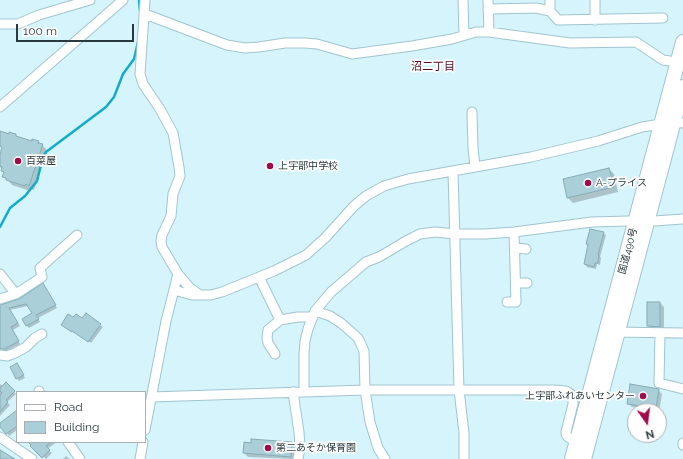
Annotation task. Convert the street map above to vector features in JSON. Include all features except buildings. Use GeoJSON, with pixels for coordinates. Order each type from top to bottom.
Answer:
{"type":"FeatureCollection","features":[{"type":"Feature","properties":{"kind":"highway","name":"国道490号"},"geometry":{"type":"LineString","coordinates":[[673,123],[683,42]]}},
{"type":"Feature","properties":{"kind":"highway","name":"国道490号"},"geometry":{"type":"LineString","coordinates":[[583,459],[612,332],[641,221],[673,123],[683,87]]}},
{"type":"Feature","properties":{"kind":"highway","name":"国道490号"},"geometry":{"type":"LineString","coordinates":[[572,459],[612,332]]}},
{"type":"Feature","properties":{"kind":"street"},"geometry":{"type":"LineString","coordinates":[[0,24],[18,24],[39,15],[90,0]]}},
{"type":"Feature","properties":{"kind":"street"},"geometry":{"type":"LineString","coordinates":[[0,106],[123,0]]}},
{"type":"Feature","properties":{"kind":"street"},"geometry":{"type":"LineString","coordinates":[[145,0],[140,74],[142,84],[160,109],[173,132],[180,176],[173,194],[171,216],[161,241],[162,248],[178,274],[190,288],[200,295]]}},
{"type":"Feature","properties":{"kind":"street"},"geometry":{"type":"LineString","coordinates":[[462,0],[464,35]]}},
{"type":"Feature","properties":{"kind":"street"},"geometry":{"type":"LineString","coordinates":[[550,0],[550,12]]}},
{"type":"Feature","properties":{"kind":"street"},"geometry":{"type":"LineString","coordinates":[[595,0],[595,20]]}},
{"type":"Feature","properties":{"kind":"street"},"geometry":{"type":"LineString","coordinates":[[489,32],[488,4],[536,8],[550,12],[558,20],[663,18]]}},
{"type":"Feature","properties":{"kind":"street"},"geometry":{"type":"LineString","coordinates":[[145,14],[227,45],[245,48],[285,43],[306,43],[318,44],[352,54],[426,44],[452,39],[476,32],[489,32],[570,43],[636,42],[663,60],[680,63]]}},
{"type":"Feature","properties":{"kind":"street"},"geometry":{"type":"LineString","coordinates":[[472,112],[475,167]]}},
{"type":"Feature","properties":{"kind":"street"},"geometry":{"type":"LineString","coordinates":[[174,290],[192,295],[211,296],[287,265],[306,255],[325,238],[354,206],[366,196],[384,186],[408,179],[531,158],[569,149],[642,127],[673,123]]}},
{"type":"Feature","properties":{"kind":"street"},"geometry":{"type":"LineString","coordinates":[[453,171],[459,390],[464,433],[464,459]]}},
{"type":"Feature","properties":{"kind":"street"},"geometry":{"type":"LineString","coordinates":[[304,392],[305,341],[314,314],[332,292],[366,262],[379,257],[420,234],[435,232],[485,234],[514,232],[592,222],[683,219]]}},
{"type":"Feature","properties":{"kind":"street"},"geometry":{"type":"LineString","coordinates":[[507,302],[516,302],[514,232]]}},
{"type":"Feature","properties":{"kind":"street"},"geometry":{"type":"LineString","coordinates":[[0,299],[16,294],[42,277],[40,268],[77,235]]}},
{"type":"Feature","properties":{"kind":"street"},"geometry":{"type":"LineString","coordinates":[[515,248],[526,249]]}},
{"type":"Feature","properties":{"kind":"street"},"geometry":{"type":"LineString","coordinates":[[0,274],[16,294]]}},
{"type":"Feature","properties":{"kind":"street"},"geometry":{"type":"LineString","coordinates":[[146,424],[166,321],[178,274]]}},
{"type":"Feature","properties":{"kind":"street"},"geometry":{"type":"LineString","coordinates":[[259,277],[280,320]]}},
{"type":"Feature","properties":{"kind":"street"},"geometry":{"type":"LineString","coordinates":[[516,283],[527,283]]}},
{"type":"Feature","properties":{"kind":"street"},"geometry":{"type":"LineString","coordinates":[[275,354],[268,343],[267,334],[268,330],[280,320],[314,314],[330,316],[341,322],[358,338],[364,351],[365,390],[370,422],[378,448],[385,459]]}},
{"type":"Feature","properties":{"kind":"street"},"geometry":{"type":"LineString","coordinates":[[612,332],[683,333]]}},
{"type":"Feature","properties":{"kind":"street"},"geometry":{"type":"LineString","coordinates":[[660,332],[659,383],[683,389]]}},
{"type":"Feature","properties":{"kind":"street"},"geometry":{"type":"LineString","coordinates":[[0,355],[7,356],[15,353],[26,347],[35,338],[42,334]]}},
{"type":"Feature","properties":{"kind":"street"},"geometry":{"type":"LineString","coordinates":[[151,397],[365,390],[566,391],[571,394],[573,399],[566,434],[568,437],[577,442],[583,459]]}},
{"type":"Feature","properties":{"kind":"street"},"geometry":{"type":"LineString","coordinates":[[293,392],[299,432],[300,448],[298,459]]}},
{"type":"Feature","properties":{"kind":"street"},"geometry":{"type":"LineString","coordinates":[[0,437],[32,459]]}},
{"type":"Feature","properties":{"kind":"street"},"geometry":{"type":"LineString","coordinates":[[69,443],[80,459]]}},
{"type":"Feature","properties":{"kind":"street"},"geometry":{"type":"LineString","coordinates":[[140,459],[143,443]]}},
{"type":"Feature","properties":{"kind":"waterway"},"geometry":{"type":"LineString","coordinates":[[139,0],[140,11]]}},
{"type":"Feature","properties":{"kind":"waterway"},"geometry":{"type":"LineString","coordinates":[[0,227],[10,208],[25,196],[37,181],[43,157],[46,152],[106,107],[114,97],[123,74],[134,59],[138,42]]}},
{"type":"Feature","properties":{"kind":"place","name":"百菜屋"},"geometry":{"type":"Point","coordinates":[18,161]}},
{"type":"Feature","properties":{"kind":"place","name":"上宇部中学校"},"geometry":{"type":"Point","coordinates":[270,166]}},
{"type":"Feature","properties":{"kind":"place","name":"A-プライス"},"geometry":{"type":"Point","coordinates":[588,183]}},
{"type":"Feature","properties":{"kind":"place","name":"上宇部ふれあいセンター"},"geometry":{"type":"Point","coordinates":[643,396]}},
{"type":"Feature","properties":{"kind":"place","name":"第二あそか保育園"},"geometry":{"type":"Point","coordinates":[268,448]}},
{"type":"Feature","properties":{"kind":"district","name":"沼二丁目"},"geometry":{"type":"Point","coordinates":[433,67]}}]}
